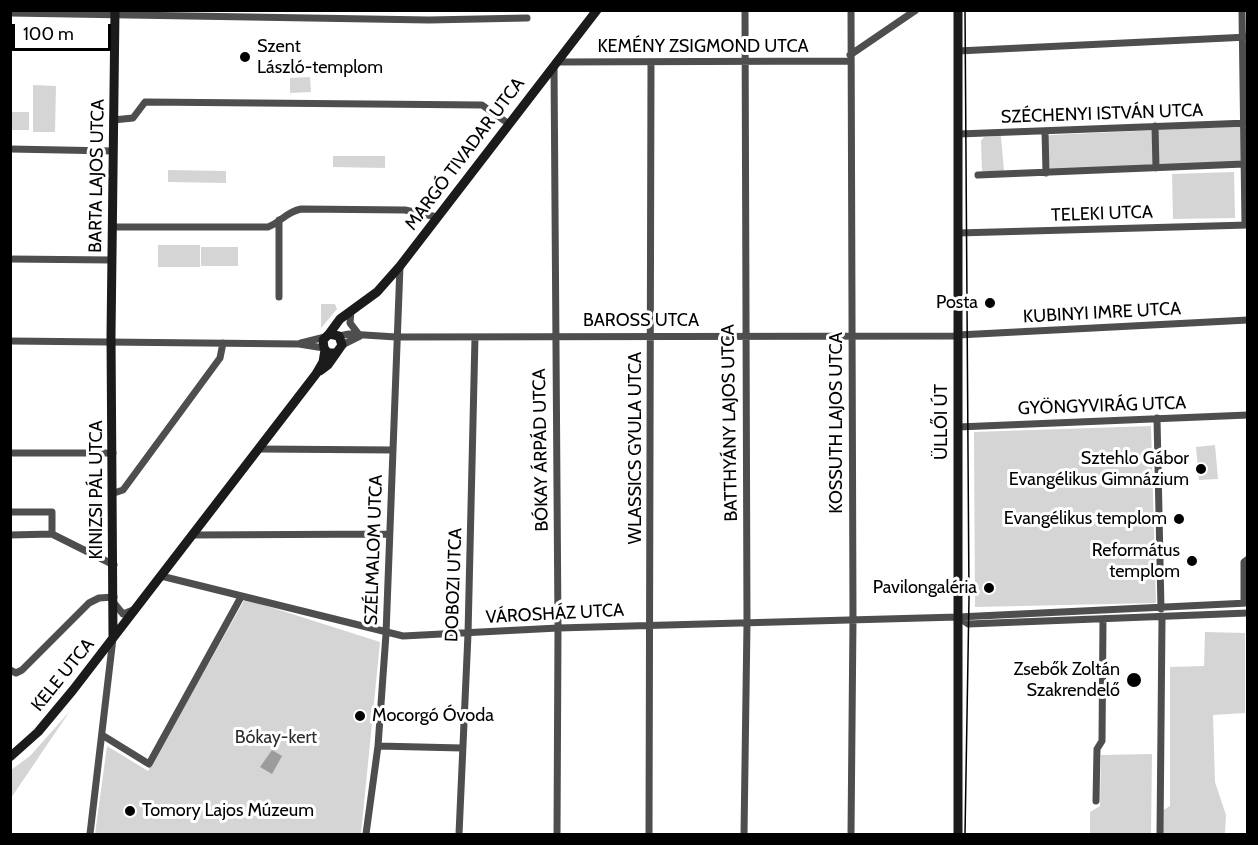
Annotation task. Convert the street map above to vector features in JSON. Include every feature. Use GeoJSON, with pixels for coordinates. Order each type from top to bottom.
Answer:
{"type":"FeatureCollection","features":[{"type":"Feature","properties":{"kind":"street","name":"MARGÓ TIVADAR UTCA"},"geometry":{"type":"LineString","coordinates":[[316,374],[328,365],[335,340],[351,311],[377,292],[400,266],[597,10]]}},
{"type":"Feature","properties":{"kind":"street","name":"BATTHYÁNY LAJOS UTCA"},"geometry":{"type":"LineString","coordinates":[[744,834],[747,623],[744,336],[745,10]]}},
{"type":"Feature","properties":{"kind":"street","name":"KOSSUTH LAJOS UTCA"},"geometry":{"type":"LineString","coordinates":[[851,10],[853,619],[851,834]]}},
{"type":"Feature","properties":{"kind":"street"},"geometry":{"type":"LineString","coordinates":[[850,58],[916,10]]}},
{"type":"Feature","properties":{"kind":"street","name":"ÜLLŐI ÚT"},"geometry":{"type":"LineString","coordinates":[[958,10],[958,834]]}},
{"type":"Feature","properties":{"kind":"street"},"geometry":{"type":"LineString","coordinates":[[1242,10],[1245,37],[1246,225]]}},
{"type":"Feature","properties":{"kind":"street"},"geometry":{"type":"LineString","coordinates":[[10,14],[115,13],[429,20],[527,18]]}},
{"type":"Feature","properties":{"kind":"street","name":"BARTA LAJOS UTCA"},"geometry":{"type":"LineString","coordinates":[[112,342],[115,13]]}},
{"type":"Feature","properties":{"kind":"street"},"geometry":{"type":"LineString","coordinates":[[958,51],[1245,37]]}},
{"type":"Feature","properties":{"kind":"street","name":"KEMÉNY ZSIGMOND UTCA"},"geometry":{"type":"LineString","coordinates":[[555,63],[745,62],[850,58]]}},
{"type":"Feature","properties":{"kind":"street","name":"WLASSICS GYULA UTCA"},"geometry":{"type":"LineString","coordinates":[[649,834],[651,62]]}},
{"type":"Feature","properties":{"kind":"street","name":"BÓKAY ÁRPÁD UTCA"},"geometry":{"type":"LineString","coordinates":[[555,63],[557,834]]}},
{"type":"Feature","properties":{"kind":"street"},"geometry":{"type":"LineString","coordinates":[[113,120],[133,118],[146,102],[482,105],[509,123]]}},
{"type":"Feature","properties":{"kind":"street","name":"SZÉCHENYI ISTVÁN UTCA"},"geometry":{"type":"LineString","coordinates":[[959,134],[1245,123]]}},
{"type":"Feature","properties":{"kind":"street"},"geometry":{"type":"LineString","coordinates":[[1155,126],[1156,168]]}},
{"type":"Feature","properties":{"kind":"street"},"geometry":{"type":"LineString","coordinates":[[1044,131],[1046,173]]}},
{"type":"Feature","properties":{"kind":"street"},"geometry":{"type":"LineString","coordinates":[[10,149],[113,151]]}},
{"type":"Feature","properties":{"kind":"street"},"geometry":{"type":"LineString","coordinates":[[978,175],[1244,164]]}},
{"type":"Feature","properties":{"kind":"street"},"geometry":{"type":"LineString","coordinates":[[113,227],[268,227],[289,211],[301,209],[405,210],[437,217]]}},
{"type":"Feature","properties":{"kind":"street"},"geometry":{"type":"LineString","coordinates":[[279,220],[279,297]]}},
{"type":"Feature","properties":{"kind":"street","name":"TELEKI UTCA"},"geometry":{"type":"LineString","coordinates":[[958,233],[1246,225]]}},
{"type":"Feature","properties":{"kind":"street"},"geometry":{"type":"LineString","coordinates":[[10,259],[112,260]]}},
{"type":"Feature","properties":{"kind":"street","name":"SZÉLMALOM UTCA"},"geometry":{"type":"LineString","coordinates":[[366,834],[378,746],[386,634],[400,266]]}},
{"type":"Feature","properties":{"kind":"street"},"geometry":{"type":"LineString","coordinates":[[351,311],[350,323],[360,336]]}},
{"type":"Feature","properties":{"kind":"street","name":"KUBINYI IMRE UTCA"},"geometry":{"type":"LineString","coordinates":[[958,336],[1248,320]]}},
{"type":"Feature","properties":{"kind":"street","name":"BAROSS UTCA"},"geometry":{"type":"LineString","coordinates":[[10,341],[299,344],[360,336],[958,336]]}},
{"type":"Feature","properties":{"kind":"street","name":"DOBOZI UTCA"},"geometry":{"type":"LineString","coordinates":[[459,834],[468,634],[475,337]]}},
{"type":"Feature","properties":{"kind":"street"},"geometry":{"type":"LineString","coordinates":[[324,349],[335,340]]}},
{"type":"Feature","properties":{"kind":"street","name":"KINIZSI PÁL UTCA"},"geometry":{"type":"LineString","coordinates":[[112,342],[114,638]]}},
{"type":"Feature","properties":{"kind":"street"},"geometry":{"type":"LineString","coordinates":[[114,493],[123,490],[220,358],[223,343]]}},
{"type":"Feature","properties":{"kind":"street","name":"BAROSS UTCA"},"geometry":{"type":"LineString","coordinates":[[299,344],[324,349]]}},
{"type":"Feature","properties":{"kind":"street","name":"MARGÓ TIVADAR UTCA"},"geometry":{"type":"LineString","coordinates":[[90,834],[114,638],[316,374],[323,362],[324,349]]}},
{"type":"Feature","properties":{"kind":"street","name":"GYÖNGYVIRÁG UTCA"},"geometry":{"type":"LineString","coordinates":[[958,427],[1248,415]]}},
{"type":"Feature","properties":{"kind":"street"},"geometry":{"type":"LineString","coordinates":[[1157,417],[1161,609]]}},
{"type":"Feature","properties":{"kind":"street"},"geometry":{"type":"LineString","coordinates":[[259,449],[393,450]]}},
{"type":"Feature","properties":{"kind":"street"},"geometry":{"type":"LineString","coordinates":[[10,453],[113,453]]}},
{"type":"Feature","properties":{"kind":"street"},"geometry":{"type":"LineString","coordinates":[[10,512],[52,512],[52,534]]}},
{"type":"Feature","properties":{"kind":"street"},"geometry":{"type":"LineString","coordinates":[[10,535],[52,534],[114,565]]}},
{"type":"Feature","properties":{"kind":"street"},"geometry":{"type":"LineString","coordinates":[[192,535],[389,534]]}},
{"type":"Feature","properties":{"kind":"street"},"geometry":{"type":"LineString","coordinates":[[958,617],[1161,609],[1246,603],[1244,562],[1248,559]]}},
{"type":"Feature","properties":{"kind":"street","name":"VÁROSHÁZ UTCA"},"geometry":{"type":"LineString","coordinates":[[161,576],[386,634],[468,634],[558,628],[958,617]]}},
{"type":"Feature","properties":{"kind":"street"},"geometry":{"type":"LineString","coordinates":[[102,735],[149,764],[241,597]]}},
{"type":"Feature","properties":{"kind":"street"},"geometry":{"type":"LineString","coordinates":[[10,670],[16,672],[22,670],[89,603],[99,598],[114,600],[123,614],[135,609]]}},
{"type":"Feature","properties":{"kind":"street"},"geometry":{"type":"LineString","coordinates":[[958,617],[968,624],[1162,619],[1248,613]]}},
{"type":"Feature","properties":{"kind":"street"},"geometry":{"type":"LineString","coordinates":[[1011,615],[1011,623]]}},
{"type":"Feature","properties":{"kind":"street"},"geometry":{"type":"LineString","coordinates":[[1160,834],[1162,619]]}},
{"type":"Feature","properties":{"kind":"street"},"geometry":{"type":"LineString","coordinates":[[1096,801],[1097,749],[1102,741],[1103,620]]}},
{"type":"Feature","properties":{"kind":"street","name":"KELE UTCA"},"geometry":{"type":"LineString","coordinates":[[10,757],[38,732],[114,638]]}},
{"type":"Feature","properties":{"kind":"street"},"geometry":{"type":"LineString","coordinates":[[378,746],[462,748]]}},
{"type":"Feature","properties":{"kind":"green space"},"geometry":{"type":"Polygon","coordinates":[[[310,77],[311,92],[290,93],[290,78],[310,77]]]}},
{"type":"Feature","properties":{"kind":"green space"},"geometry":{"type":"Polygon","coordinates":[[[33,85],[56,86],[55,132],[33,132],[33,85]]]}},
{"type":"Feature","properties":{"kind":"green space"},"geometry":{"type":"Polygon","coordinates":[[[11,112],[29,112],[29,130],[11,130],[11,112]]]}},
{"type":"Feature","properties":{"kind":"green space"},"geometry":{"type":"Polygon","coordinates":[[[1247,126],[1247,162],[1052,170],[1048,166],[1047,137],[1050,135],[1247,126]]]}},
{"type":"Feature","properties":{"kind":"green space"},"geometry":{"type":"Polygon","coordinates":[[[1001,136],[1004,171],[982,171],[981,141],[984,137],[1001,136]]]}},
{"type":"Feature","properties":{"kind":"green space"},"geometry":{"type":"Polygon","coordinates":[[[333,156],[385,156],[385,168],[333,167],[333,156]]]}},
{"type":"Feature","properties":{"kind":"green space"},"geometry":{"type":"Polygon","coordinates":[[[168,170],[226,171],[226,183],[168,182],[168,170]]]}},
{"type":"Feature","properties":{"kind":"green space"},"geometry":{"type":"Polygon","coordinates":[[[1234,172],[1235,218],[1173,219],[1172,174],[1234,172]]]}},
{"type":"Feature","properties":{"kind":"green space"},"geometry":{"type":"Polygon","coordinates":[[[158,245],[200,245],[200,267],[158,267],[158,245]]]}},
{"type":"Feature","properties":{"kind":"green space"},"geometry":{"type":"Polygon","coordinates":[[[201,247],[238,247],[238,266],[201,266],[201,247]]]}},
{"type":"Feature","properties":{"kind":"green space"},"geometry":{"type":"Polygon","coordinates":[[[321,304],[335,304],[337,309],[321,328],[321,304]]]}},
{"type":"Feature","properties":{"kind":"green space"},"geometry":{"type":"Polygon","coordinates":[[[1151,426],[1156,603],[975,607],[974,432],[1151,426]]]}},
{"type":"Feature","properties":{"kind":"green space"},"geometry":{"type":"Polygon","coordinates":[[[1215,445],[1218,479],[1199,480],[1196,447],[1215,445]]]}},
{"type":"Feature","properties":{"kind":"green space","name":"Bókay-kert"},"geometry":{"type":"Polygon","coordinates":[[[245,599],[380,642],[361,834],[95,834],[107,746],[148,771],[245,599]]]}},
{"type":"Feature","properties":{"kind":"green space"},"geometry":{"type":"Polygon","coordinates":[[[1205,632],[1245,633],[1245,713],[1213,715],[1215,782],[1226,815],[1225,833],[1160,834],[1160,812],[1170,806],[1170,667],[1204,666],[1205,632]]]}},
{"type":"Feature","properties":{"kind":"green space"},"geometry":{"type":"Polygon","coordinates":[[[70,711],[11,798],[11,770],[30,756],[70,711]]]}},
{"type":"Feature","properties":{"kind":"green space"},"geometry":{"type":"Polygon","coordinates":[[[1152,754],[1151,834],[1090,834],[1090,812],[1100,806],[1101,755],[1152,754]]]}},
{"type":"Feature","properties":{"kind":"shaded area"},"geometry":{"type":"Polygon","coordinates":[[[272,750],[282,756],[272,774],[260,767],[272,750]]]}},
{"type":"Feature","properties":{"kind":"tram line"},"geometry":{"type":"LineString","coordinates":[[965,10],[969,598],[965,834]]}},
{"type":"Feature","properties":{"kind":"place","name":"Szent László-templom"},"geometry":{"type":"Point","coordinates":[245,57]}},
{"type":"Feature","properties":{"kind":"place","name":"Posta"},"geometry":{"type":"Point","coordinates":[990,303]}},
{"type":"Feature","properties":{"kind":"place","name":"Sztehlo Gábor Evangélikus Gimnázium"},"geometry":{"type":"Point","coordinates":[1201,469]}},
{"type":"Feature","properties":{"kind":"place","name":"Evangélikus templom"},"geometry":{"type":"Point","coordinates":[1179,519]}},
{"type":"Feature","properties":{"kind":"place","name":"Református templom"},"geometry":{"type":"Point","coordinates":[1192,561]}},
{"type":"Feature","properties":{"kind":"place","name":"Pavilongaléria"},"geometry":{"type":"Point","coordinates":[989,588]}},
{"type":"Feature","properties":{"kind":"place","name":"Zsebők Zoltán Szakrendelő"},"geometry":{"type":"Point","coordinates":[1134,680]}},
{"type":"Feature","properties":{"kind":"place","name":"Mocorgó Óvoda"},"geometry":{"type":"Point","coordinates":[360,716]}},
{"type":"Feature","properties":{"kind":"place","name":"Tomory Lajos Múzeum"},"geometry":{"type":"Point","coordinates":[130,811]}}]}
